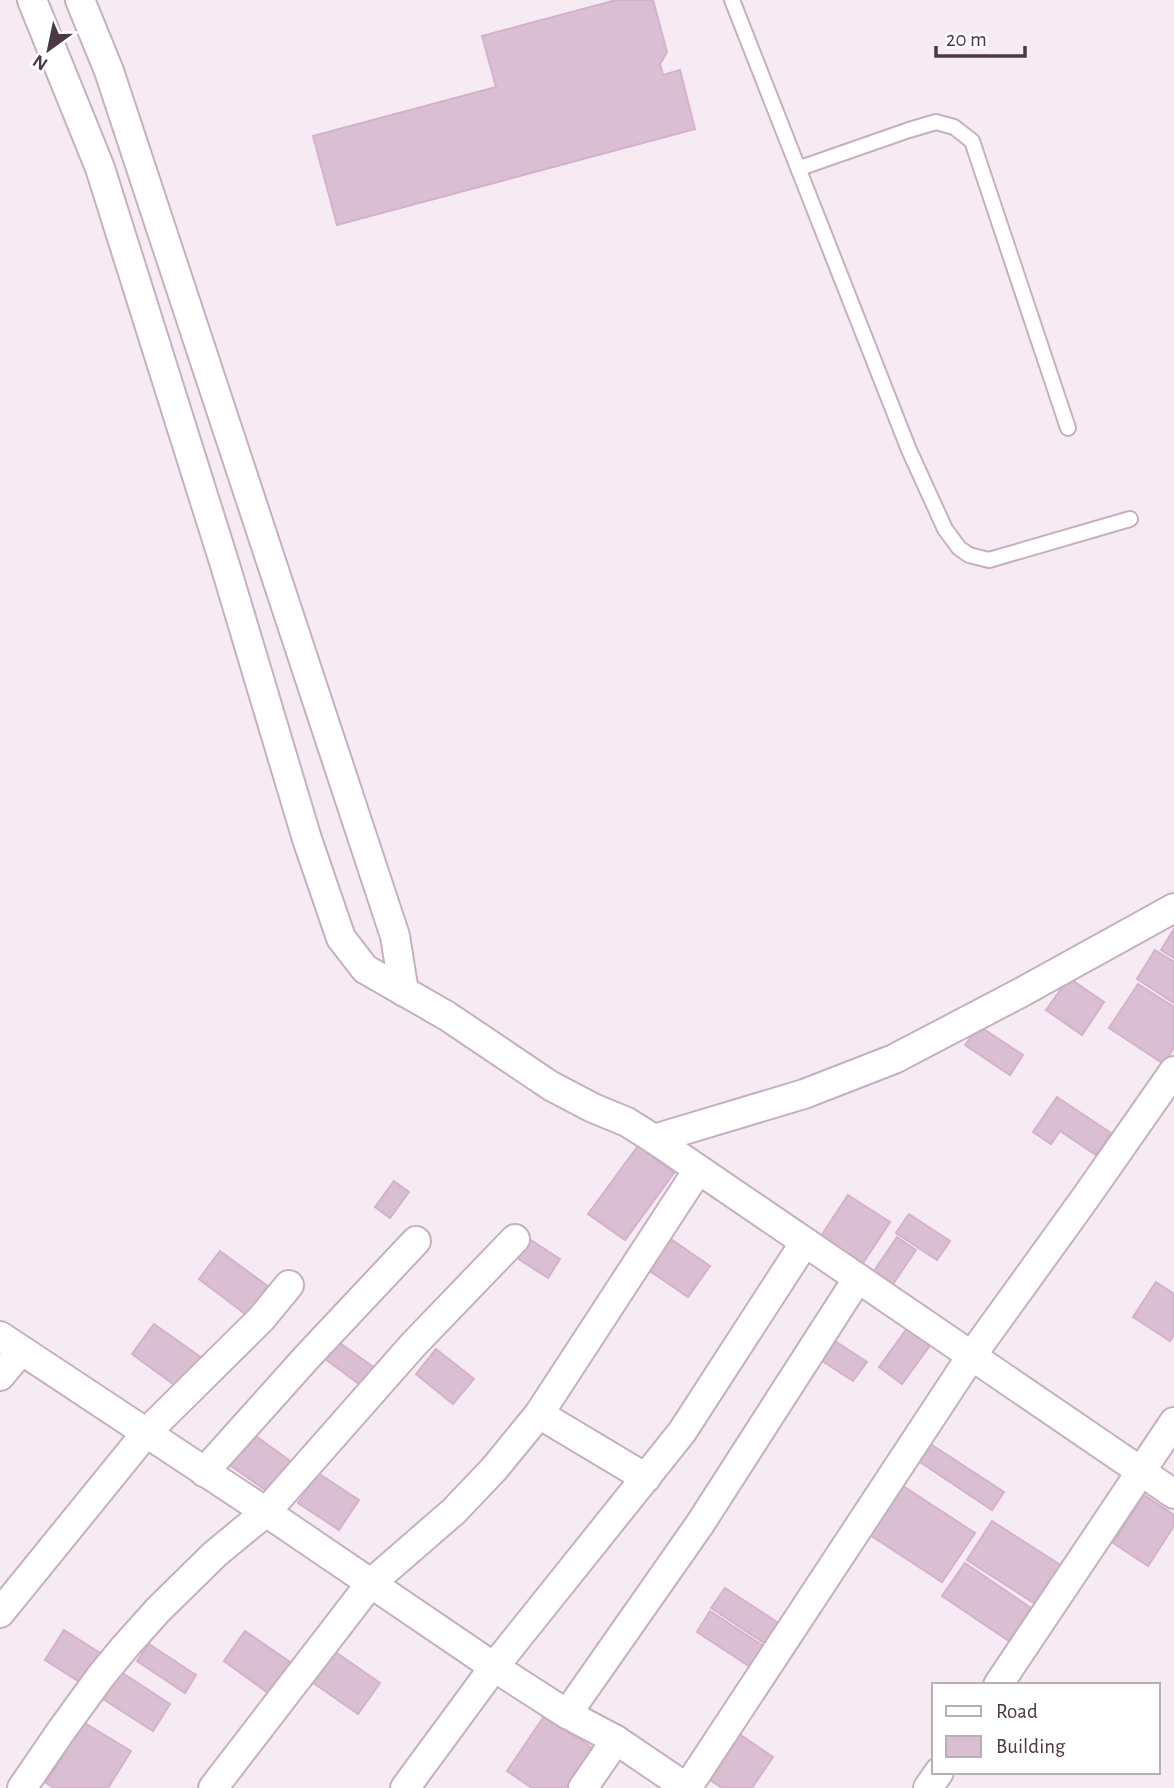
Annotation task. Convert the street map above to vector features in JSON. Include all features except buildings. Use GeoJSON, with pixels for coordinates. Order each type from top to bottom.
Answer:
{"type":"FeatureCollection","features":[{"type":"Feature","properties":{"kind":"street"},"geometry":{"type":"LineString","coordinates":[[32,0],[100,168],[225,565],[307,839],[341,937],[365,969],[447,1016],[551,1086],[626,1122],[654,1139],[1174,1493]]}},
{"type":"Feature","properties":{"kind":"street"},"geometry":{"type":"LineString","coordinates":[[80,0],[108,71],[395,936],[404,992]]}},
{"type":"Feature","properties":{"kind":"street"},"geometry":{"type":"LineString","coordinates":[[654,1139],[804,1094],[894,1059],[1174,908]]}},
{"type":"Feature","properties":{"kind":"street"},"geometry":{"type":"LineString","coordinates":[[0,1376],[10,1343],[494,1667],[567,1714],[616,1740],[687,1788],[972,1355],[1174,1071]]}},
{"type":"Feature","properties":{"kind":"street"},"geometry":{"type":"LineString","coordinates":[[213,1788],[370,1584],[454,1511],[494,1469],[539,1414],[698,1170]]}},
{"type":"Feature","properties":{"kind":"street"},"geometry":{"type":"LineString","coordinates":[[22,1788],[124,1648],[215,1554],[266,1512],[413,1345],[514,1239]]}},
{"type":"Feature","properties":{"kind":"street"},"geometry":{"type":"LineString","coordinates":[[204,1472],[416,1241]]}},
{"type":"Feature","properties":{"kind":"street"},"geometry":{"type":"LineString","coordinates":[[405,1788],[494,1667],[682,1432],[805,1242]]}},
{"type":"Feature","properties":{"kind":"street"},"geometry":{"type":"LineString","coordinates":[[567,1714],[700,1524],[858,1278]]}},
{"type":"Feature","properties":{"kind":"street"},"geometry":{"type":"LineString","coordinates":[[0,1613],[146,1433],[261,1319],[289,1284]]}},
{"type":"Feature","properties":{"kind":"street"},"geometry":{"type":"LineString","coordinates":[[539,1414],[646,1478]]}},
{"type":"Feature","properties":{"kind":"street"},"geometry":{"type":"LineString","coordinates":[[999,1683],[1174,1422]]}},
{"type":"Feature","properties":{"kind":"street"},"geometry":{"type":"LineString","coordinates":[[583,1788],[616,1740]]}},
{"type":"Feature","properties":{"kind":"lane"},"geometry":{"type":"LineString","coordinates":[[732,0],[909,450],[945,529],[959,548],[969,555],[989,560],[1130,519]]}},
{"type":"Feature","properties":{"kind":"lane"},"geometry":{"type":"LineString","coordinates":[[800,168],[936,122],[954,127],[972,141],[1068,428]]}}]}
